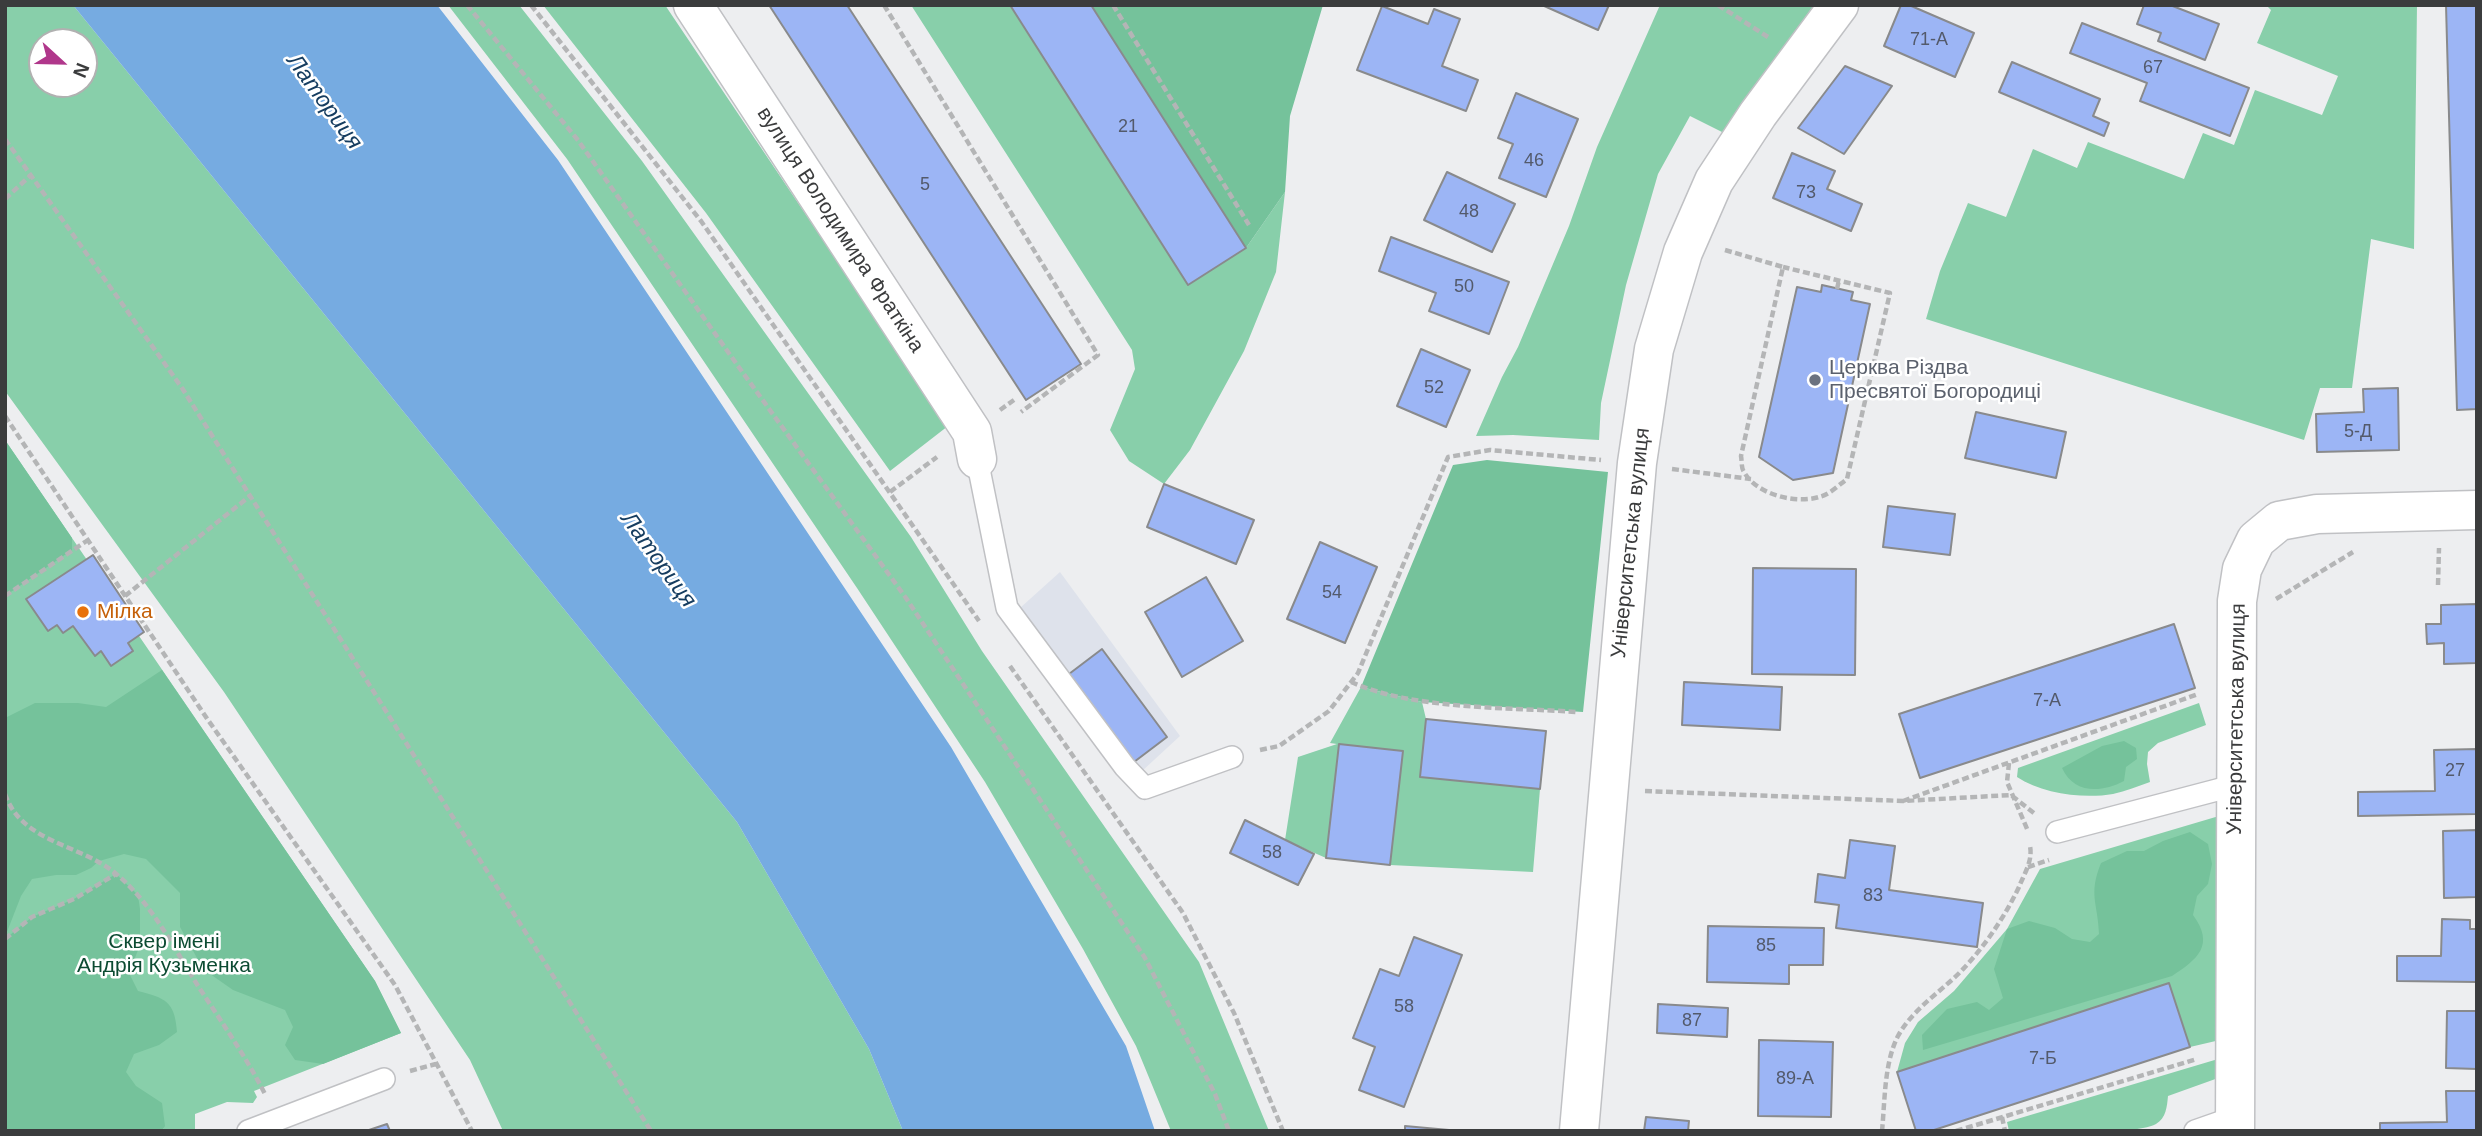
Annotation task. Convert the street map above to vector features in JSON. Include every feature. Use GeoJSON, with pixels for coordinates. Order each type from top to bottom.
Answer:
{"type":"FeatureCollection","features":[{"type":"Feature","properties":{"kind":"street","name":"вулиця Володимира Фраткіна"},"geometry":{"type":"LineString","coordinates":[[693,5],[974,446]]}},
{"type":"Feature","properties":{"kind":"street","name":"Університетська вулиця"},"geometry":{"type":"LineString","coordinates":[[1579,1131],[1637,463],[1654,349],[1683,252],[1714,181],[1758,114],[1839,5]]}},
{"type":"Feature","properties":{"kind":"street","name":"Університетська вулиця"},"geometry":{"type":"LineString","coordinates":[[2235,1124],[2237,601],[2242,569],[2256,540],[2278,521],[2317,514],[2477,510]]}},
{"type":"Feature","properties":{"kind":"lane"},"geometry":{"type":"LineString","coordinates":[[974,446],[1007,608],[1125,767],[1145,788],[1233,757]]}},
{"type":"Feature","properties":{"kind":"lane"},"geometry":{"type":"LineString","coordinates":[[2057,832],[2236,785]]}},
{"type":"Feature","properties":{"kind":"lane"},"geometry":{"type":"LineString","coordinates":[[248,1131],[384,1079]]}},
{"type":"Feature","properties":{"kind":"lane"},"geometry":{"type":"LineString","coordinates":[[2195,1131],[2235,1124]]}},
{"type":"Feature","properties":{"kind":"path"},"geometry":{"type":"LineString","coordinates":[[467,5],[577,139],[906,598],[1145,958],[1215,1094],[1229,1131]]}},
{"type":"Feature","properties":{"kind":"path"},"geometry":{"type":"LineString","coordinates":[[531,5],[701,221],[982,626]]}},
{"type":"Feature","properties":{"kind":"path"},"geometry":{"type":"LineString","coordinates":[[884,5],[1098,355],[1021,412]]}},
{"type":"Feature","properties":{"kind":"path"},"geometry":{"type":"LineString","coordinates":[[1113,5],[1249,225]]}},
{"type":"Feature","properties":{"kind":"path"},"geometry":{"type":"LineString","coordinates":[[5,139],[182,388],[651,1131]]}},
{"type":"Feature","properties":{"kind":"path"},"geometry":{"type":"LineString","coordinates":[[5,199],[32,174]]}},
{"type":"Feature","properties":{"kind":"path"},"geometry":{"type":"LineString","coordinates":[[1724,250],[1890,293],[1847,479],[1821,497],[1796,499],[1775,495],[1751,480],[1743,471],[1741,456],[1783,267]]}},
{"type":"Feature","properties":{"kind":"path"},"geometry":{"type":"LineString","coordinates":[[1837,289],[1839,280]]}},
{"type":"Feature","properties":{"kind":"path"},"geometry":{"type":"LineString","coordinates":[[5,416],[208,720],[395,985],[472,1131]]}},
{"type":"Feature","properties":{"kind":"path"},"geometry":{"type":"LineString","coordinates":[[890,492],[974,446]]}},
{"type":"Feature","properties":{"kind":"path"},"geometry":{"type":"LineString","coordinates":[[1233,757],[1279,746],[1329,711],[1358,673],[1448,457],[1490,450],[1637,463],[1751,480]]}},
{"type":"Feature","properties":{"kind":"path"},"geometry":{"type":"LineString","coordinates":[[125,596],[250,496]]}},
{"type":"Feature","properties":{"kind":"path"},"geometry":{"type":"LineString","coordinates":[[5,596],[88,540]]}},
{"type":"Feature","properties":{"kind":"path"},"geometry":{"type":"LineString","coordinates":[[2438,585],[2439,540]]}},
{"type":"Feature","properties":{"kind":"path"},"geometry":{"type":"LineString","coordinates":[[2266,605],[2361,547]]}},
{"type":"Feature","properties":{"kind":"path"},"geometry":{"type":"LineString","coordinates":[[1005,659],[1183,914],[1234,1013],[1283,1131]]}},
{"type":"Feature","properties":{"kind":"path"},"geometry":{"type":"LineString","coordinates":[[1351,682],[1372,692],[1422,702],[1614,715]]}},
{"type":"Feature","properties":{"kind":"path"},"geometry":{"type":"LineString","coordinates":[[1903,801],[2225,684],[2237,684]]}},
{"type":"Feature","properties":{"kind":"path"},"geometry":{"type":"LineString","coordinates":[[1882,1131],[1887,1079],[1898,1037],[1912,1017],[1964,968],[1986,942],[2008,910],[2028,867],[2031,852],[2028,830],[2007,782],[2008,763]]}},
{"type":"Feature","properties":{"kind":"path"},"geometry":{"type":"LineString","coordinates":[[1644,792],[1903,801],[2011,795],[2057,832]]}},
{"type":"Feature","properties":{"kind":"path"},"geometry":{"type":"LineString","coordinates":[[5,794],[9,804],[27,826],[68,849],[99,861],[150,908],[244,1054],[278,1119]]}},
{"type":"Feature","properties":{"kind":"path"},"geometry":{"type":"LineString","coordinates":[[5,940],[32,917],[74,899],[116,874]]}},
{"type":"Feature","properties":{"kind":"path"},"geometry":{"type":"LineString","coordinates":[[1956,1131],[2199,1058]]}},
{"type":"Feature","properties":{"kind":"path"},"geometry":{"type":"LineString","coordinates":[[2002,1117],[2005,1131]]}},
{"type":"Feature","properties":{"kind":"shaded area"},"geometry":{"type":"Polygon","coordinates":[[[1060,572],[1180,736],[1141,772],[1020,608],[1060,572]]]}},
{"type":"Feature","properties":{"kind":"green space"},"geometry":{"type":"Polygon","coordinates":[[[5,5],[73,5],[92,28],[28,28],[28,98],[98,98],[98,36],[737,822],[869,1049],[903,1131],[503,1131],[470,1060],[224,692],[5,391],[5,5]]]}},
{"type":"Feature","properties":{"kind":"green space"},"geometry":{"type":"Polygon","coordinates":[[[448,5],[519,5],[642,161],[911,537],[982,651],[1199,962],[1269,1131],[1171,1131],[1136,1046],[1083,949],[985,782],[567,159],[448,5]]]}},
{"type":"Feature","properties":{"kind":"green space"},"geometry":{"type":"Polygon","coordinates":[[[543,5],[665,5],[948,426],[890,471],[706,213],[543,5]]]}},
{"type":"Feature","properties":{"kind":"green space"},"geometry":{"type":"Polygon","coordinates":[[[911,5],[1010,5],[1188,284],[1246,248],[1285,192],[1276,272],[1244,351],[1190,450],[1164,484],[1129,461],[1110,430],[1135,369],[1132,350],[911,5]]]}},
{"type":"Feature","properties":{"kind":"green space"},"geometry":{"type":"Polygon","coordinates":[[[1091,5],[1323,5],[1290,116],[1285,192],[1246,248],[1091,5]]]}},
{"type":"Feature","properties":{"kind":"green space"},"geometry":{"type":"Polygon","coordinates":[[[1660,5],[1814,5],[1724,133],[1690,116],[1658,174],[1626,285],[1601,403],[1599,440],[1513,435],[1476,436],[1518,347],[1569,226],[1597,147],[1660,5]]]}},
{"type":"Feature","properties":{"kind":"green space"},"geometry":{"type":"Polygon","coordinates":[[[2266,5],[2417,5],[2414,249],[2371,239],[2352,388],[2320,388],[2304,440],[1926,319],[1940,271],[1968,203],[2006,217],[2033,149],[2077,168],[2088,142],[2184,179],[2203,133],[2234,145],[2255,90],[2322,115],[2338,76],[2257,43],[2271,10],[2266,5]]]}},
{"type":"Feature","properties":{"kind":"green space","name":"Сквер імені Андрія Кузьменка"},"geometry":{"type":"Polygon","coordinates":[[[5,440],[375,981],[401,1033],[254,1091],[257,1097],[253,1103],[227,1102],[195,1114],[195,1131],[162,1131],[164,1127],[153,1131],[5,1131],[5,440]]]}},
{"type":"Feature","properties":{"kind":"green space"},"geometry":{"type":"Polygon","coordinates":[[[5,440],[72,538],[72,550],[5,596],[5,440]]]}},
{"type":"Feature","properties":{"kind":"green space"},"geometry":{"type":"Polygon","coordinates":[[[1487,460],[1608,472],[1583,712],[1422,702],[1361,687],[1453,465],[1487,460]]]}},
{"type":"Feature","properties":{"kind":"green space"},"geometry":{"type":"Polygon","coordinates":[[[162,670],[375,981],[401,1033],[323,1064],[295,1060],[285,1045],[293,1027],[285,1010],[233,990],[203,969],[180,927],[180,893],[146,859],[124,854],[99,861],[76,875],[32,879],[21,896],[5,937],[7,717],[35,703],[78,703],[106,707],[162,670]]]}},
{"type":"Feature","properties":{"kind":"green space"},"geometry":{"type":"Polygon","coordinates":[[[1361,687],[1422,702],[1426,719],[1421,777],[1540,789],[1533,872],[1390,865],[1403,751],[1339,744],[1326,858],[1285,840],[1298,757],[1337,744],[1330,743],[1361,687]]]}},
{"type":"Feature","properties":{"kind":"green space"},"geometry":{"type":"Polygon","coordinates":[[[2199,703],[2206,725],[2158,743],[2148,752],[2150,782],[2113,794],[2089,796],[2038,788],[2017,777],[2018,768],[2199,703]]]}},
{"type":"Feature","properties":{"kind":"green space"},"geometry":{"type":"Polygon","coordinates":[[[2124,741],[2136,748],[2137,759],[2126,767],[2124,781],[2115,785],[2097,789],[2081,787],[2067,777],[2062,768],[2102,746],[2124,741]]]}},
{"type":"Feature","properties":{"kind":"green space"},"geometry":{"type":"Polygon","coordinates":[[[2219,816],[2220,1040],[2190,1047],[2169,983],[1897,1072],[1905,1043],[1918,1022],[1954,991],[2007,929],[2040,869],[2219,816]]]}},
{"type":"Feature","properties":{"kind":"green space"},"geometry":{"type":"Polygon","coordinates":[[[2190,832],[2208,844],[2212,864],[2208,884],[2197,896],[2193,915],[2203,935],[2203,943],[2189,964],[2172,976],[1923,1050],[1922,1035],[1947,1009],[1977,1002],[1989,1010],[2003,998],[1994,969],[2007,929],[2029,921],[2055,928],[2072,939],[2090,942],[2099,934],[2094,891],[2101,863],[2127,851],[2144,851],[2190,832]]]}},
{"type":"Feature","properties":{"kind":"green space"},"geometry":{"type":"Polygon","coordinates":[[[116,874],[138,895],[140,909],[140,945],[129,973],[138,991],[167,1002],[176,1022],[177,1032],[159,1045],[134,1054],[126,1072],[136,1086],[162,1103],[165,1126],[162,1131],[5,1131],[5,939],[32,917],[74,899],[116,874]]]}},
{"type":"Feature","properties":{"kind":"green space"},"geometry":{"type":"Polygon","coordinates":[[[2218,1059],[2221,1077],[2168,1096],[2164,1115],[2156,1124],[2144,1128],[2108,1131],[2009,1131],[2007,1122],[2218,1059]]]}},
{"type":"Feature","properties":{"kind":"water","name":"Латориця"},"geometry":{"type":"Polygon","coordinates":[[[73,5],[437,5],[558,160],[951,747],[1126,1046],[1155,1131],[903,1131],[869,1049],[737,822],[98,36],[98,28],[92,28],[73,5]]]}},
{"type":"Feature","properties":{"kind":"building"},"geometry":{"type":"Polygon","coordinates":[[[769,5],[847,5],[1081,364],[1026,400],[769,5]]]}},
{"type":"Feature","properties":{"kind":"building"},"geometry":{"type":"Polygon","coordinates":[[[1010,5],[1091,5],[1246,248],[1188,285],[1010,5]]]}},
{"type":"Feature","properties":{"kind":"building"},"geometry":{"type":"Polygon","coordinates":[[[1542,5],[1609,5],[1598,30],[1542,5]]]}},
{"type":"Feature","properties":{"kind":"building"},"geometry":{"type":"Polygon","coordinates":[[[1901,5],[1909,5],[1974,33],[1955,77],[1884,46],[1901,5]]]}},
{"type":"Feature","properties":{"kind":"building"},"geometry":{"type":"Polygon","coordinates":[[[2144,5],[2170,5],[2219,24],[2205,60],[2158,41],[2161,33],[2137,24],[2144,5]]]}},
{"type":"Feature","properties":{"kind":"building"},"geometry":{"type":"Polygon","coordinates":[[[2446,5],[2477,5],[2477,409],[2457,410],[2446,5]]]}},
{"type":"Feature","properties":{"kind":"building"},"geometry":{"type":"Polygon","coordinates":[[[1382,6],[1428,24],[1434,9],[1460,19],[1442,66],[1478,80],[1466,111],[1357,70],[1382,6]]]}},
{"type":"Feature","properties":{"kind":"building"},"geometry":{"type":"Polygon","coordinates":[[[2082,23],[2249,88],[2230,136],[2140,101],[2147,83],[2070,53],[2082,23]]]}},
{"type":"Feature","properties":{"kind":"building"},"geometry":{"type":"Polygon","coordinates":[[[2012,62],[2100,99],[2093,116],[2109,123],[2104,136],[1999,92],[2012,62]]]}},
{"type":"Feature","properties":{"kind":"building"},"geometry":{"type":"Polygon","coordinates":[[[1845,66],[1892,86],[1844,154],[1798,128],[1845,66]]]}},
{"type":"Feature","properties":{"kind":"building"},"geometry":{"type":"Polygon","coordinates":[[[1516,93],[1578,119],[1546,197],[1499,178],[1513,144],[1498,138],[1516,93]]]}},
{"type":"Feature","properties":{"kind":"building"},"geometry":{"type":"Polygon","coordinates":[[[1792,153],[1835,171],[1827,189],[1862,204],[1851,231],[1773,198],[1792,153]]]}},
{"type":"Feature","properties":{"kind":"building"},"geometry":{"type":"Polygon","coordinates":[[[1447,172],[1515,204],[1492,252],[1424,220],[1447,172]]]}},
{"type":"Feature","properties":{"kind":"building"},"geometry":{"type":"Polygon","coordinates":[[[1391,237],[1509,282],[1489,334],[1429,311],[1436,293],[1379,271],[1391,237]]]}},
{"type":"Feature","properties":{"kind":"building","name":"Церква Різдва Пресвятої Богородиці"},"geometry":{"type":"Polygon","coordinates":[[[1822,285],[1853,292],[1851,300],[1870,304],[1833,473],[1793,480],[1759,457],[1797,287],[1821,292],[1822,285]]]}},
{"type":"Feature","properties":{"kind":"building"},"geometry":{"type":"Polygon","coordinates":[[[1421,349],[1470,370],[1446,427],[1397,406],[1421,349]]]}},
{"type":"Feature","properties":{"kind":"building"},"geometry":{"type":"Polygon","coordinates":[[[2398,388],[2399,450],[2317,452],[2316,414],[2364,412],[2363,389],[2398,388]]]}},
{"type":"Feature","properties":{"kind":"building"},"geometry":{"type":"Polygon","coordinates":[[[1976,412],[2066,432],[2056,478],[1965,458],[1976,412]]]}},
{"type":"Feature","properties":{"kind":"building"},"geometry":{"type":"Polygon","coordinates":[[[1164,484],[1254,520],[1236,564],[1147,527],[1164,484]]]}},
{"type":"Feature","properties":{"kind":"building"},"geometry":{"type":"Polygon","coordinates":[[[1888,506],[1955,514],[1950,555],[1883,547],[1888,506]]]}},
{"type":"Feature","properties":{"kind":"building"},"geometry":{"type":"Polygon","coordinates":[[[1320,542],[1377,567],[1345,643],[1287,619],[1320,542]]]}},
{"type":"Feature","properties":{"kind":"building","name":"Мілка"},"geometry":{"type":"Polygon","coordinates":[[[93,555],[144,632],[128,643],[133,651],[111,666],[101,651],[95,656],[73,626],[63,633],[57,625],[48,631],[26,599],[93,555]]]}},
{"type":"Feature","properties":{"kind":"building"},"geometry":{"type":"Polygon","coordinates":[[[1753,568],[1856,569],[1855,675],[1752,674],[1753,568]]]}},
{"type":"Feature","properties":{"kind":"building"},"geometry":{"type":"Polygon","coordinates":[[[1206,577],[1243,641],[1182,677],[1145,612],[1206,577]]]}},
{"type":"Feature","properties":{"kind":"building"},"geometry":{"type":"Polygon","coordinates":[[[2477,604],[2477,663],[2444,664],[2444,643],[2427,644],[2426,624],[2441,624],[2441,605],[2477,604]]]}},
{"type":"Feature","properties":{"kind":"building"},"geometry":{"type":"Polygon","coordinates":[[[2174,624],[2195,688],[1920,778],[1899,714],[2174,624]]]}},
{"type":"Feature","properties":{"kind":"building"},"geometry":{"type":"Polygon","coordinates":[[[1102,649],[1167,737],[1134,762],[1069,674],[1102,649]]]}},
{"type":"Feature","properties":{"kind":"building"},"geometry":{"type":"Polygon","coordinates":[[[1684,682],[1782,687],[1780,730],[1682,725],[1684,682]]]}},
{"type":"Feature","properties":{"kind":"building"},"geometry":{"type":"Polygon","coordinates":[[[1426,719],[1546,731],[1540,789],[1420,777],[1426,719]]]}},
{"type":"Feature","properties":{"kind":"building"},"geometry":{"type":"Polygon","coordinates":[[[1339,744],[1403,751],[1390,865],[1326,858],[1339,744]]]}},
{"type":"Feature","properties":{"kind":"building"},"geometry":{"type":"Polygon","coordinates":[[[2477,749],[2477,814],[2358,816],[2358,792],[2435,791],[2434,750],[2477,749]]]}},
{"type":"Feature","properties":{"kind":"building"},"geometry":{"type":"Polygon","coordinates":[[[1245,820],[1314,854],[1298,885],[1230,853],[1245,820]]]}},
{"type":"Feature","properties":{"kind":"building"},"geometry":{"type":"Polygon","coordinates":[[[2477,830],[2477,897],[2444,898],[2443,831],[2477,830]]]}},
{"type":"Feature","properties":{"kind":"building"},"geometry":{"type":"Polygon","coordinates":[[[1850,840],[1895,846],[1889,890],[1983,903],[1977,947],[1836,928],[1839,905],[1815,902],[1818,874],[1845,878],[1850,840]]]}},
{"type":"Feature","properties":{"kind":"building"},"geometry":{"type":"Polygon","coordinates":[[[2442,919],[2470,920],[2470,929],[2477,929],[2477,982],[2397,981],[2397,956],[2441,956],[2442,919]]]}},
{"type":"Feature","properties":{"kind":"building"},"geometry":{"type":"Polygon","coordinates":[[[1708,926],[1824,928],[1823,965],[1789,965],[1789,984],[1707,982],[1708,926]]]}},
{"type":"Feature","properties":{"kind":"building"},"geometry":{"type":"Polygon","coordinates":[[[1414,937],[1462,955],[1404,1107],[1359,1090],[1375,1047],[1353,1038],[1380,969],[1399,976],[1414,937]]]}},
{"type":"Feature","properties":{"kind":"building"},"geometry":{"type":"Polygon","coordinates":[[[2169,983],[2190,1047],[1931,1131],[1916,1131],[1897,1072],[2169,983]]]}},
{"type":"Feature","properties":{"kind":"building"},"geometry":{"type":"Polygon","coordinates":[[[1658,1004],[1728,1008],[1727,1037],[1657,1033],[1658,1004]]]}},
{"type":"Feature","properties":{"kind":"building"},"geometry":{"type":"Polygon","coordinates":[[[2447,1011],[2477,1011],[2477,1069],[2446,1068],[2447,1011]]]}},
{"type":"Feature","properties":{"kind":"building"},"geometry":{"type":"Polygon","coordinates":[[[1759,1040],[1833,1042],[1831,1117],[1758,1116],[1759,1040]]]}},
{"type":"Feature","properties":{"kind":"building"},"geometry":{"type":"Polygon","coordinates":[[[2446,1091],[2477,1091],[2477,1131],[2380,1131],[2380,1123],[2447,1122],[2446,1091]]]}},
{"type":"Feature","properties":{"kind":"building"},"geometry":{"type":"Polygon","coordinates":[[[1646,1117],[1689,1121],[1688,1131],[1644,1131],[1646,1117]]]}},
{"type":"Feature","properties":{"kind":"building"},"geometry":{"type":"Polygon","coordinates":[[[387,1124],[390,1131],[366,1131],[387,1124]]]}},
{"type":"Feature","properties":{"kind":"building"},"geometry":{"type":"Polygon","coordinates":[[[1405,1126],[1460,1131],[1405,1131],[1405,1126]]]}},
{"type":"Feature","properties":{"kind":"place","name":"Церква Різдва Пресвятої Богородиці"},"geometry":{"type":"Point","coordinates":[1815,380]}},
{"type":"Feature","properties":{"kind":"place","name":"Мілка"},"geometry":{"type":"Point","coordinates":[83,612]}}]}
